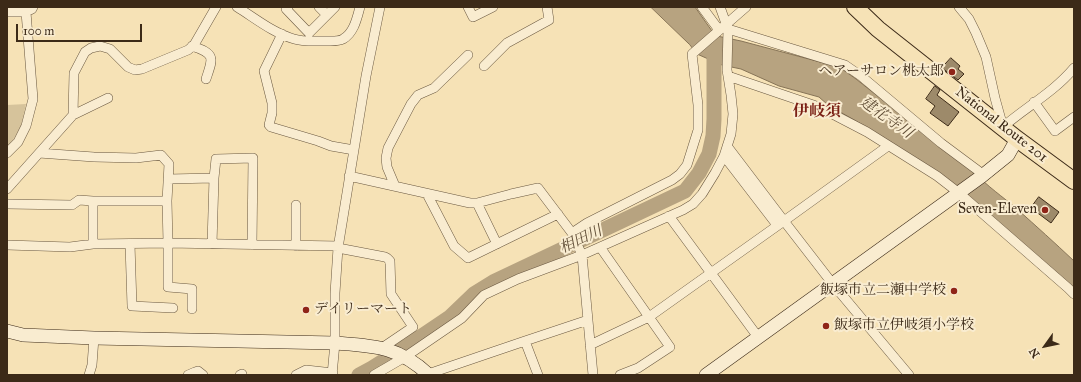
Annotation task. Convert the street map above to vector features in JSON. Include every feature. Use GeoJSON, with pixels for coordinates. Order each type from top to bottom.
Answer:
{"type":"FeatureCollection","features":[{"type":"Feature","properties":{"kind":"highway","name":"National Route 201"},"geometry":{"type":"LineString","coordinates":[[855,7],[878,29],[1074,181]]}},
{"type":"Feature","properties":{"kind":"street"},"geometry":{"type":"LineString","coordinates":[[73,115],[74,73],[85,52],[100,46],[110,49],[128,66],[135,70],[142,69],[188,50],[198,39],[216,7]]}},
{"type":"Feature","properties":{"kind":"street"},"geometry":{"type":"LineString","coordinates":[[237,7],[276,32],[294,39],[308,42],[334,41],[343,39],[355,24],[360,7]]}},
{"type":"Feature","properties":{"kind":"street"},"geometry":{"type":"LineString","coordinates":[[288,7],[286,9],[309,33],[335,7]]}},
{"type":"Feature","properties":{"kind":"street"},"geometry":{"type":"LineString","coordinates":[[319,7],[327,15]]}},
{"type":"Feature","properties":{"kind":"street"},"geometry":{"type":"LineString","coordinates":[[296,375],[306,370],[332,374],[335,343],[335,293],[338,247],[366,76],[380,7]]}},
{"type":"Feature","properties":{"kind":"street"},"geometry":{"type":"LineString","coordinates":[[468,7],[473,17],[493,7]]}},
{"type":"Feature","properties":{"kind":"street"},"geometry":{"type":"LineString","coordinates":[[484,66],[507,43],[549,20],[547,7]]}},
{"type":"Feature","properties":{"kind":"street"},"geometry":{"type":"LineString","coordinates":[[702,7],[724,30],[845,65],[861,76],[940,143],[983,175]]}},
{"type":"Feature","properties":{"kind":"street"},"geometry":{"type":"LineString","coordinates":[[374,375],[462,318],[484,295],[518,279],[582,255],[683,210],[698,199],[724,156],[731,134],[733,114],[720,7]]}},
{"type":"Feature","properties":{"kind":"street"},"geometry":{"type":"LineString","coordinates":[[572,233],[587,223],[672,180],[680,174],[687,165],[698,130],[698,105],[692,54],[724,30],[746,7]]}},
{"type":"Feature","properties":{"kind":"street"},"geometry":{"type":"LineString","coordinates":[[959,7],[969,19],[986,57],[1003,127],[1065,79],[1074,68]]}},
{"type":"Feature","properties":{"kind":"street"},"geometry":{"type":"LineString","coordinates":[[7,12],[29,9],[33,99],[26,126],[18,142],[7,153]]}},
{"type":"Feature","properties":{"kind":"street"},"geometry":{"type":"LineString","coordinates":[[282,34],[264,71],[272,102],[272,113],[269,124],[271,127],[331,146],[354,150]]}},
{"type":"Feature","properties":{"kind":"street"},"geometry":{"type":"LineString","coordinates":[[192,46],[204,50],[211,57],[206,79]]}},
{"type":"Feature","properties":{"kind":"street"},"geometry":{"type":"LineString","coordinates":[[396,186],[387,167],[386,158],[388,148],[411,104],[418,95],[434,88],[468,55]]}},
{"type":"Feature","properties":{"kind":"street"},"geometry":{"type":"LineString","coordinates":[[727,73],[819,107],[867,132],[937,176],[960,192],[1074,294]]}},
{"type":"Feature","properties":{"kind":"street"},"geometry":{"type":"LineString","coordinates":[[7,189],[73,115],[108,98]]}},
{"type":"Feature","properties":{"kind":"street"},"geometry":{"type":"LineString","coordinates":[[1034,102],[1055,131],[1074,117]]}},
{"type":"Feature","properties":{"kind":"street"},"geometry":{"type":"LineString","coordinates":[[706,375],[983,175],[1008,155],[1017,138]]}},
{"type":"Feature","properties":{"kind":"street"},"geometry":{"type":"LineString","coordinates":[[727,146],[781,223]]}},
{"type":"Feature","properties":{"kind":"street"},"geometry":{"type":"LineString","coordinates":[[590,345],[649,317],[888,146]]}},
{"type":"Feature","properties":{"kind":"street"},"geometry":{"type":"LineString","coordinates":[[39,153],[136,158],[161,155],[168,164],[168,287],[192,289],[192,310]]}},
{"type":"Feature","properties":{"kind":"street"},"geometry":{"type":"LineString","coordinates":[[724,156],[909,375]]}},
{"type":"Feature","properties":{"kind":"street"},"geometry":{"type":"LineString","coordinates":[[212,244],[216,159],[253,158],[252,245]]}},
{"type":"Feature","properties":{"kind":"street"},"geometry":{"type":"LineString","coordinates":[[350,176],[470,203],[477,203],[538,188],[572,233],[582,255],[594,375]]}},
{"type":"Feature","properties":{"kind":"street"},"geometry":{"type":"LineString","coordinates":[[168,179],[214,178]]}},
{"type":"Feature","properties":{"kind":"street"},"geometry":{"type":"LineString","coordinates":[[427,194],[454,246],[468,258],[558,214]]}},
{"type":"Feature","properties":{"kind":"street"},"geometry":{"type":"LineString","coordinates":[[7,204],[72,204],[79,200],[167,201]]}},
{"type":"Feature","properties":{"kind":"street"},"geometry":{"type":"LineString","coordinates":[[93,201],[93,244]]}},
{"type":"Feature","properties":{"kind":"street"},"geometry":{"type":"LineString","coordinates":[[477,203],[497,244]]}},
{"type":"Feature","properties":{"kind":"street"},"geometry":{"type":"LineString","coordinates":[[296,205],[296,246]]}},
{"type":"Feature","properties":{"kind":"street"},"geometry":{"type":"LineString","coordinates":[[669,216],[758,337]]}},
{"type":"Feature","properties":{"kind":"street"},"geometry":{"type":"LineString","coordinates":[[7,245],[70,247],[93,244],[212,244],[338,247],[385,257],[390,261],[391,294],[413,327],[384,349]]}},
{"type":"Feature","properties":{"kind":"street"},"geometry":{"type":"LineString","coordinates":[[130,244],[132,306],[173,308]]}},
{"type":"Feature","properties":{"kind":"street"},"geometry":{"type":"LineString","coordinates":[[600,247],[670,347],[638,368],[620,375]]}},
{"type":"Feature","properties":{"kind":"street"},"geometry":{"type":"LineString","coordinates":[[7,331],[23,334],[94,338],[335,343],[363,345],[384,349],[403,356],[429,375],[588,320]]}},
{"type":"Feature","properties":{"kind":"street"},"geometry":{"type":"LineString","coordinates":[[89,375],[92,366],[94,338]]}},
{"type":"Feature","properties":{"kind":"street"},"geometry":{"type":"LineString","coordinates":[[524,341],[538,375]]}},
{"type":"Feature","properties":{"kind":"street"},"geometry":{"type":"LineString","coordinates":[[188,375],[198,371],[203,375]]}},
{"type":"Feature","properties":{"kind":"shaded area"},"geometry":{"type":"Polygon","coordinates":[[[26,104],[21,126],[7,148],[7,105],[26,104]]]}},
{"type":"Feature","properties":{"kind":"water","name":"建花寺川"},"geometry":{"type":"Polygon","coordinates":[[[651,7],[695,7],[717,36],[839,67],[975,173],[1067,254],[1074,261],[1074,288],[891,143],[828,105],[819,97],[779,86],[741,69],[722,65],[697,54],[690,45],[651,7]]]}},
{"type":"Feature","properties":{"kind":"building"},"geometry":{"type":"Polygon","coordinates":[[[951,58],[960,66],[958,69],[964,74],[958,80],[942,68],[951,58]]]}},
{"type":"Feature","properties":{"kind":"building"},"geometry":{"type":"Polygon","coordinates":[[[935,86],[940,90],[937,95],[959,112],[948,126],[930,113],[935,106],[926,99],[935,86]]]}},
{"type":"Feature","properties":{"kind":"building"},"geometry":{"type":"Polygon","coordinates":[[[1039,197],[1059,212],[1051,223],[1031,208],[1039,197]]]}},
{"type":"Feature","properties":{"kind":"waterway","name":"相田川"},"geometry":{"type":"LineString","coordinates":[[359,375],[410,344],[450,317],[474,294],[495,281],[685,191],[699,173],[709,154],[713,136],[714,51]]}},
{"type":"Feature","properties":{"kind":"place","name":"ヘアーサロン桃太郎"},"geometry":{"type":"Point","coordinates":[952,72]}},
{"type":"Feature","properties":{"kind":"place","name":"Seven-Eleven"},"geometry":{"type":"Point","coordinates":[1045,210]}},
{"type":"Feature","properties":{"kind":"place","name":"飯塚市立二瀬中学校"},"geometry":{"type":"Point","coordinates":[954,291]}},
{"type":"Feature","properties":{"kind":"place","name":"デイリーマート"},"geometry":{"type":"Point","coordinates":[306,310]}},
{"type":"Feature","properties":{"kind":"place","name":"飯塚市立伊岐須小学校"},"geometry":{"type":"Point","coordinates":[826,326]}},
{"type":"Feature","properties":{"kind":"district","name":"伊岐須"},"geometry":{"type":"Point","coordinates":[817,112]}}]}
